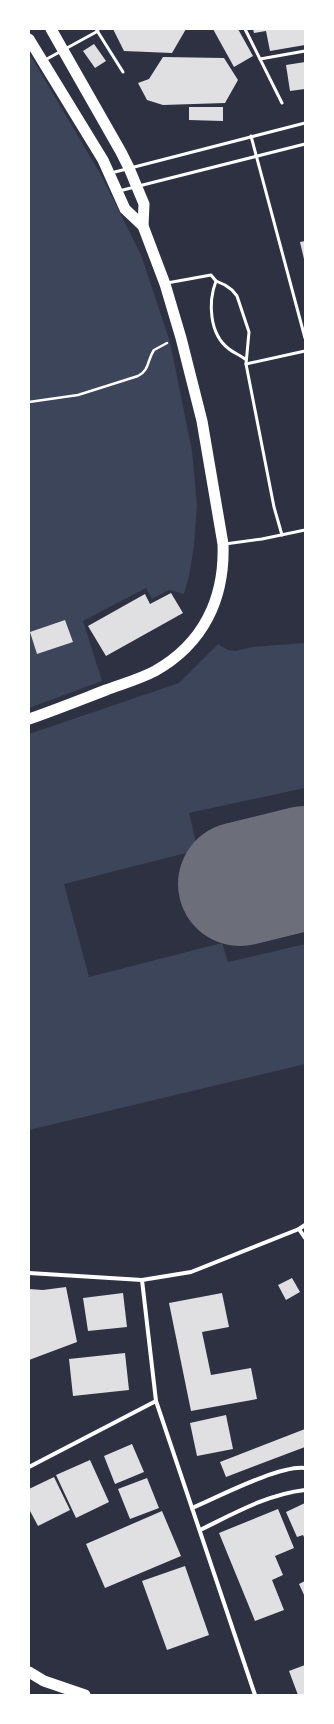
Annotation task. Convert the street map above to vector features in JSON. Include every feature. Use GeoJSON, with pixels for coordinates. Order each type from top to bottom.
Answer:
{"type":"FeatureCollection","features":[{"type":"Feature","properties":{"kind":"highway"},"geometry":{"type":"LineString","coordinates":[[29,719],[154,672],[174,659],[192,642],[208,620],[220,587],[224,562],[223,544],[202,421],[181,338],[165,284],[143,226],[144,204],[130,168],[51,29]]}},
{"type":"Feature","properties":{"kind":"highway"},"geometry":{"type":"LineString","coordinates":[[29,39],[102,160],[125,209],[143,226]]}},
{"type":"Feature","properties":{"kind":"highway"},"geometry":{"type":"LineString","coordinates":[[29,1672],[44,1681],[85,1695]]}},
{"type":"Feature","properties":{"kind":"street"},"geometry":{"type":"LineString","coordinates":[[29,1273],[142,1280],[192,1272],[299,1229],[305,1225]]}},
{"type":"Feature","properties":{"kind":"street"},"geometry":{"type":"LineString","coordinates":[[299,1229],[305,1238]]}},
{"type":"Feature","properties":{"kind":"street"},"geometry":{"type":"LineString","coordinates":[[142,1280],[156,1401],[256,1695]]}},
{"type":"Feature","properties":{"kind":"street"},"geometry":{"type":"LineString","coordinates":[[29,1467],[156,1401]]}},
{"type":"Feature","properties":{"kind":"street"},"geometry":{"type":"LineString","coordinates":[[192,1508],[275,1472],[300,1467],[305,1468]]}},
{"type":"Feature","properties":{"kind":"street"},"geometry":{"type":"LineString","coordinates":[[200,1530],[257,1503],[295,1491],[305,1490]]}},
{"type":"Feature","properties":{"kind":"lane"},"geometry":{"type":"LineString","coordinates":[[245,29],[282,103]]}},
{"type":"Feature","properties":{"kind":"lane"},"geometry":{"type":"LineString","coordinates":[[42,62],[97,30],[123,72]]}},
{"type":"Feature","properties":{"kind":"lane"},"geometry":{"type":"LineString","coordinates":[[260,59],[305,51]]}},
{"type":"Feature","properties":{"kind":"lane"},"geometry":{"type":"LineString","coordinates":[[109,173],[305,123]]}},
{"type":"Feature","properties":{"kind":"lane"},"geometry":{"type":"LineString","coordinates":[[251,136],[305,338]]}},
{"type":"Feature","properties":{"kind":"lane"},"geometry":{"type":"LineString","coordinates":[[117,192],[305,144]]}},
{"type":"Feature","properties":{"kind":"lane"},"geometry":{"type":"LineString","coordinates":[[165,284],[207,275],[214,277],[216,281],[225,285],[237,296],[249,332],[245,359],[272,499],[282,535]]}},
{"type":"Feature","properties":{"kind":"lane"},"geometry":{"type":"LineString","coordinates":[[216,281],[212,292],[211,302],[214,325],[220,339],[228,349],[245,359]]}},
{"type":"Feature","properties":{"kind":"lane"},"geometry":{"type":"LineString","coordinates":[[246,364],[305,351]]}},
{"type":"Feature","properties":{"kind":"lane"},"geometry":{"type":"LineString","coordinates":[[223,544],[305,530]]}},
{"type":"Feature","properties":{"kind":"path"},"geometry":{"type":"LineString","coordinates":[[29,402],[78,395],[138,376],[146,371],[151,353],[157,347],[181,338]]}},
{"type":"Feature","properties":{"kind":"shaded area"},"geometry":{"type":"Polygon","coordinates":[[[29,53],[101,175],[141,255],[170,342],[192,451],[197,505],[194,546],[189,576],[184,594],[169,590],[152,599],[146,588],[83,621],[102,681],[29,708],[29,53]]]}},
{"type":"Feature","properties":{"kind":"shaded area"},"geometry":{"type":"Polygon","coordinates":[[[305,643],[305,788],[189,813],[198,850],[64,884],[89,977],[222,943],[228,962],[305,944],[305,1064],[29,1130],[29,734],[179,683],[218,644],[228,650],[236,651],[252,647],[305,643]]]}},
{"type":"Feature","properties":{"kind":"building"},"geometry":{"type":"Polygon","coordinates":[[[113,29],[186,29],[172,53],[124,51],[113,29]]]}},
{"type":"Feature","properties":{"kind":"building"},"geometry":{"type":"Polygon","coordinates":[[[213,29],[238,29],[253,56],[234,67],[213,29]]]}},
{"type":"Feature","properties":{"kind":"building"},"geometry":{"type":"Polygon","coordinates":[[[253,29],[305,29],[305,45],[270,51],[266,31],[254,33],[253,29]]]}},
{"type":"Feature","properties":{"kind":"building"},"geometry":{"type":"Polygon","coordinates":[[[94,44],[106,61],[95,68],[83,51],[94,44]]]}},
{"type":"Feature","properties":{"kind":"building"},"geometry":{"type":"Polygon","coordinates":[[[163,57],[224,58],[238,80],[225,103],[163,105],[147,100],[138,83],[149,79],[163,57]]]}},
{"type":"Feature","properties":{"kind":"building"},"geometry":{"type":"Polygon","coordinates":[[[305,62],[305,89],[290,91],[286,65],[305,62]]]}},
{"type":"Feature","properties":{"kind":"building"},"geometry":{"type":"Polygon","coordinates":[[[189,107],[223,107],[223,121],[189,120],[189,107]]]}},
{"type":"Feature","properties":{"kind":"building"},"geometry":{"type":"Polygon","coordinates":[[[305,241],[305,259],[304,259],[300,242],[305,241]]]}},
{"type":"Feature","properties":{"kind":"building"},"geometry":{"type":"Polygon","coordinates":[[[171,593],[183,613],[106,656],[88,626],[145,594],[150,604],[171,593]]]}},
{"type":"Feature","properties":{"kind":"building"},"geometry":{"type":"Polygon","coordinates":[[[65,620],[73,642],[37,654],[30,632],[65,620]]]}},
{"type":"Feature","properties":{"kind":"building"},"geometry":{"type":"Polygon","coordinates":[[[292,1278],[300,1292],[286,1300],[278,1285],[292,1278]]]}},
{"type":"Feature","properties":{"kind":"building"},"geometry":{"type":"Polygon","coordinates":[[[66,1287],[77,1342],[29,1360],[29,1289],[43,1290],[66,1287]]]}},
{"type":"Feature","properties":{"kind":"building"},"geometry":{"type":"Polygon","coordinates":[[[123,1293],[127,1327],[88,1331],[83,1298],[123,1293]]]}},
{"type":"Feature","properties":{"kind":"building"},"geometry":{"type":"Polygon","coordinates":[[[222,1293],[229,1327],[202,1332],[211,1375],[251,1368],[257,1399],[191,1411],[169,1303],[222,1293]]]}},
{"type":"Feature","properties":{"kind":"building"},"geometry":{"type":"Polygon","coordinates":[[[125,1353],[129,1390],[73,1396],[69,1359],[125,1353]]]}},
{"type":"Feature","properties":{"kind":"building"},"geometry":{"type":"Polygon","coordinates":[[[226,1415],[233,1449],[197,1456],[190,1423],[226,1415]]]}},
{"type":"Feature","properties":{"kind":"building"},"geometry":{"type":"Polygon","coordinates":[[[305,1429],[305,1447],[226,1477],[220,1462],[305,1429]]]}},
{"type":"Feature","properties":{"kind":"building"},"geometry":{"type":"Polygon","coordinates":[[[132,1444],[144,1472],[115,1484],[104,1456],[132,1444]]]}},
{"type":"Feature","properties":{"kind":"building"},"geometry":{"type":"Polygon","coordinates":[[[90,1460],[109,1502],[76,1518],[56,1475],[90,1460]]]}},
{"type":"Feature","properties":{"kind":"building"},"geometry":{"type":"Polygon","coordinates":[[[54,1477],[70,1510],[38,1526],[29,1509],[29,1489],[54,1477]]]}},
{"type":"Feature","properties":{"kind":"building"},"geometry":{"type":"Polygon","coordinates":[[[147,1478],[159,1508],[130,1519],[118,1489],[147,1478]]]}},
{"type":"Feature","properties":{"kind":"building"},"geometry":{"type":"Polygon","coordinates":[[[305,1503],[305,1539],[303,1535],[297,1537],[286,1512],[305,1503]]]}},
{"type":"Feature","properties":{"kind":"building"},"geometry":{"type":"Polygon","coordinates":[[[278,1509],[294,1548],[275,1556],[283,1575],[272,1580],[284,1610],[255,1621],[219,1533],[278,1509]]]}},
{"type":"Feature","properties":{"kind":"building"},"geometry":{"type":"Polygon","coordinates":[[[162,1511],[181,1556],[105,1588],[86,1544],[162,1511]]]}},
{"type":"Feature","properties":{"kind":"building"},"geometry":{"type":"Polygon","coordinates":[[[185,1566],[209,1635],[167,1650],[142,1581],[185,1566]]]}},
{"type":"Feature","properties":{"kind":"building"},"geometry":{"type":"Polygon","coordinates":[[[305,1581],[305,1597],[299,1584],[305,1581]]]}},
{"type":"Feature","properties":{"kind":"building"},"geometry":{"type":"Polygon","coordinates":[[[305,1665],[305,1695],[298,1695],[289,1671],[305,1665]]]}},
{"type":"Feature","properties":{"kind":"runway"},"geometry":{"type":"LineString","coordinates":[[240,884],[305,868]]}}]}
